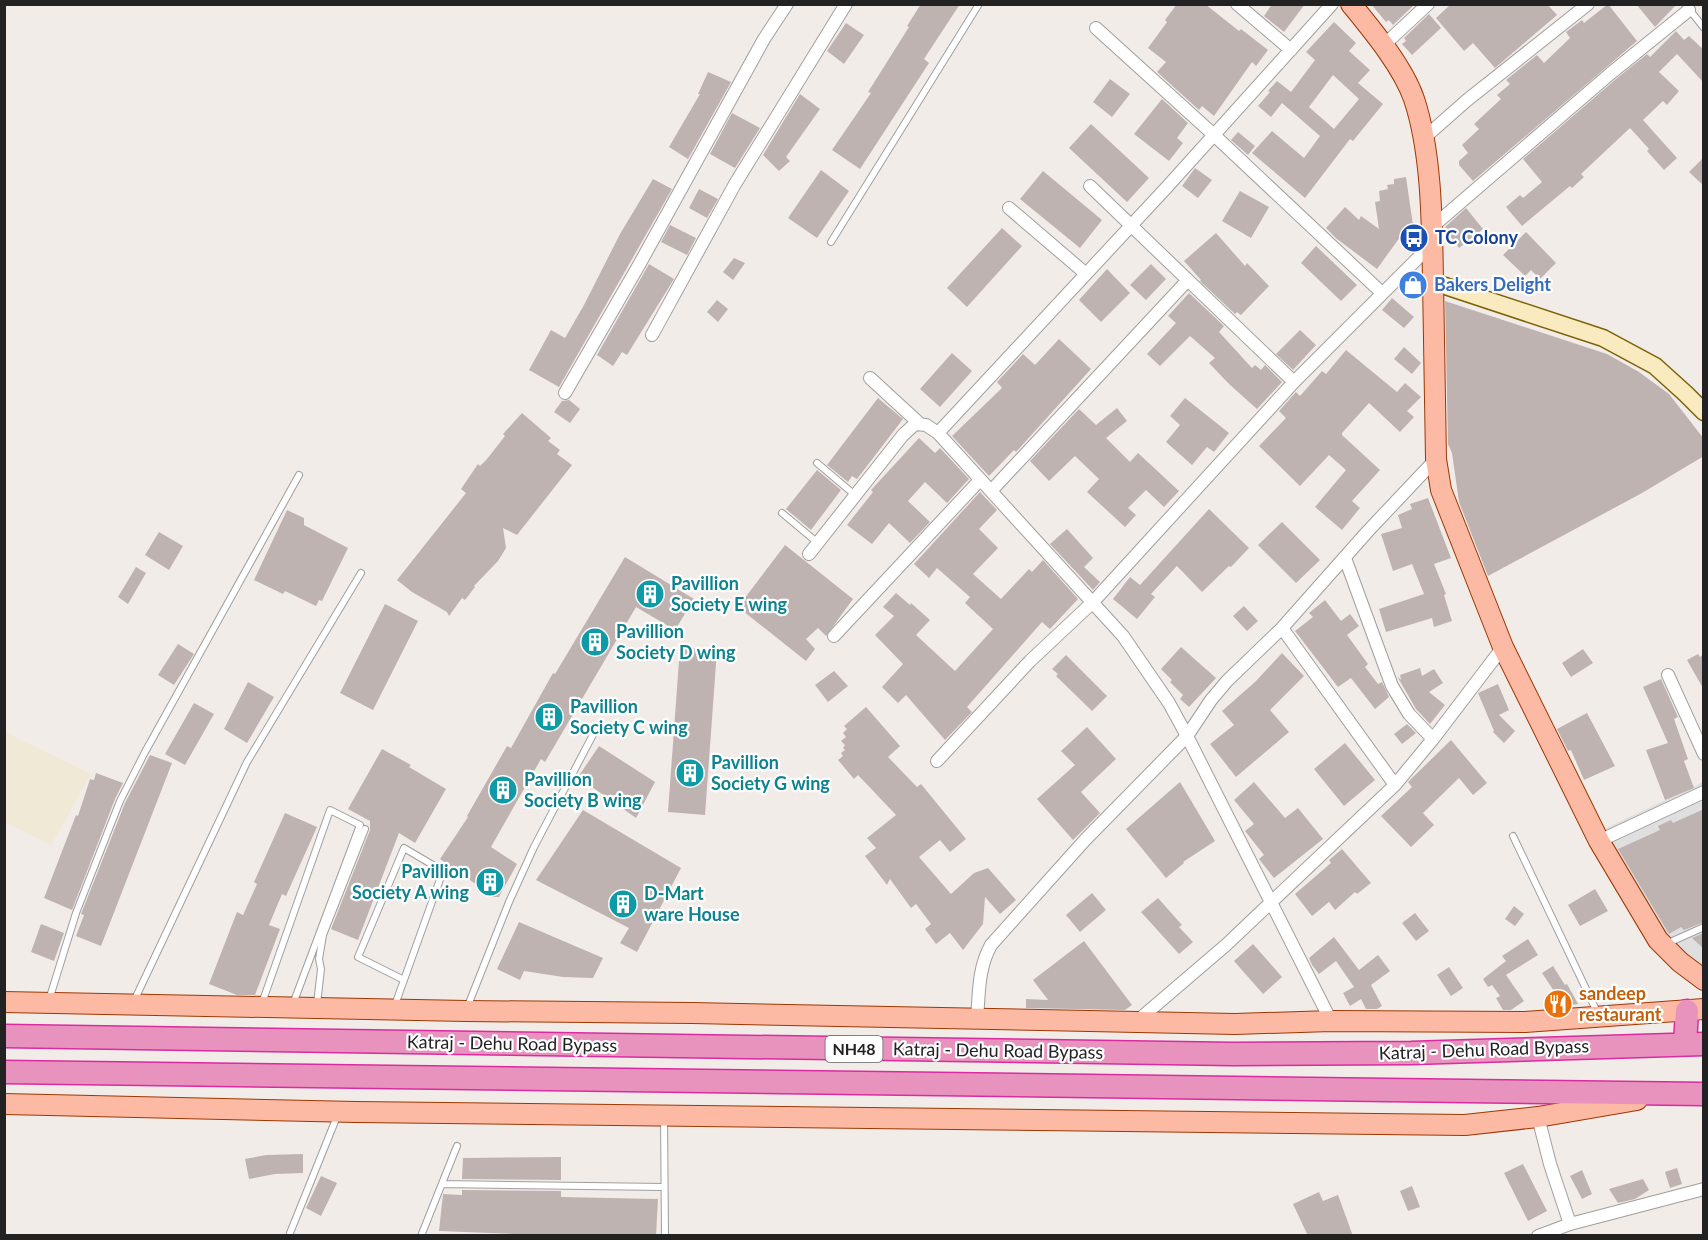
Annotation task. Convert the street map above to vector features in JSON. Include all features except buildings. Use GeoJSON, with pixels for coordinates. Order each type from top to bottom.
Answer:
{"type":"FeatureCollection","features":[{"type":"Feature","properties":{"kind":"highway"},"geometry":{"type":"LineString","coordinates":[[1694,1044],[1695,1010]]}},
{"type":"Feature","properties":{"kind":"highway","name":"Katraj - Dehu Road Bypass"},"geometry":{"type":"LineString","coordinates":[[4,1036],[1233,1054],[1411,1053],[1694,1044]]}},
{"type":"Feature","properties":{"kind":"highway","name":"Katraj - Dehu Road Bypass"},"geometry":{"type":"LineString","coordinates":[[4,1072],[1704,1094]]}},
{"type":"Feature","properties":{"kind":"main road"},"geometry":{"type":"LineString","coordinates":[[1351,4],[1403,76],[1414,98],[1423,140],[1432,235],[1436,459],[1441,490],[1503,647],[1599,841],[1641,914],[1663,945],[1680,962],[1704,980]]}},
{"type":"Feature","properties":{"kind":"main road"},"geometry":{"type":"LineString","coordinates":[[4,1002],[1234,1024],[1330,1021],[1525,1022],[1695,1010]]}},
{"type":"Feature","properties":{"kind":"main road"},"geometry":{"type":"LineString","coordinates":[[4,1104],[339,1112],[1453,1125],[1538,1117],[1678,1093]]}},
{"type":"Feature","properties":{"kind":"street"},"geometry":{"type":"LineString","coordinates":[[565,393],[764,39],[787,4]]}},
{"type":"Feature","properties":{"kind":"street"},"geometry":{"type":"LineString","coordinates":[[652,335],[735,184],[846,4]]}},
{"type":"Feature","properties":{"kind":"street"},"geometry":{"type":"LineString","coordinates":[[1237,4],[1291,50]]}},
{"type":"Feature","properties":{"kind":"street"},"geometry":{"type":"LineString","coordinates":[[938,433],[1215,135],[1332,4]]}},
{"type":"Feature","properties":{"kind":"street"},"geometry":{"type":"LineString","coordinates":[[1383,46],[1428,4]]}},
{"type":"Feature","properties":{"kind":"street"},"geometry":{"type":"LineString","coordinates":[[1423,140],[1466,101],[1588,4]]}},
{"type":"Feature","properties":{"kind":"street"},"geometry":{"type":"LineString","coordinates":[[937,761],[1030,661],[1093,602],[1294,382],[1382,292],[1432,235],[1687,7]]}},
{"type":"Feature","properties":{"kind":"street"},"geometry":{"type":"LineString","coordinates":[[1096,28],[1215,135],[1382,292]]}},
{"type":"Feature","properties":{"kind":"street"},"geometry":{"type":"LineString","coordinates":[[1090,186],[1294,382]]}},
{"type":"Feature","properties":{"kind":"street"},"geometry":{"type":"LineString","coordinates":[[1009,208],[1085,273]]}},
{"type":"Feature","properties":{"kind":"street"},"geometry":{"type":"LineString","coordinates":[[991,491],[1187,281]]}},
{"type":"Feature","properties":{"kind":"street"},"geometry":{"type":"LineString","coordinates":[[1433,282],[1603,338],[1654,366],[1704,412]]}},
{"type":"Feature","properties":{"kind":"street"},"geometry":{"type":"LineString","coordinates":[[870,378],[920,424]]}},
{"type":"Feature","properties":{"kind":"street"},"geometry":{"type":"LineString","coordinates":[[809,554],[903,435],[915,424],[926,425],[938,433],[1124,636],[1145,667],[1187,736],[1330,1021]]}},
{"type":"Feature","properties":{"kind":"street"},"geometry":{"type":"LineString","coordinates":[[977,1020],[981,971],[991,945],[1085,840],[1187,736],[1211,699],[1227,681],[1282,628],[1436,459]]}},
{"type":"Feature","properties":{"kind":"street"},"geometry":{"type":"LineString","coordinates":[[834,636],[980,480]]}},
{"type":"Feature","properties":{"kind":"street"},"geometry":{"type":"LineString","coordinates":[[1345,558],[1392,686],[1409,714],[1433,739]]}},
{"type":"Feature","properties":{"kind":"street"},"geometry":{"type":"LineString","coordinates":[[1282,628],[1395,786]]}},
{"type":"Feature","properties":{"kind":"street"},"geometry":{"type":"LineString","coordinates":[[1135,1023],[1226,945],[1395,786],[1503,647]]}},
{"type":"Feature","properties":{"kind":"street"},"geometry":{"type":"LineString","coordinates":[[1668,675],[1704,754]]}},
{"type":"Feature","properties":{"kind":"street"},"geometry":{"type":"LineString","coordinates":[[1599,841],[1704,792]]}},
{"type":"Feature","properties":{"kind":"street"},"geometry":{"type":"LineString","coordinates":[[1538,1117],[1550,1164],[1570,1224]]}},
{"type":"Feature","properties":{"kind":"street"},"geometry":{"type":"LineString","coordinates":[[1538,1236],[1570,1224],[1703,1190]]}},
{"type":"Feature","properties":{"kind":"lane"},"geometry":{"type":"LineString","coordinates":[[831,242],[980,4]]}},
{"type":"Feature","properties":{"kind":"lane"},"geometry":{"type":"LineString","coordinates":[[1687,7],[1704,28]]}},
{"type":"Feature","properties":{"kind":"lane"},"geometry":{"type":"LineString","coordinates":[[816,463],[855,495]]}},
{"type":"Feature","properties":{"kind":"lane"},"geometry":{"type":"LineString","coordinates":[[48,1003],[76,913],[120,801],[299,475]]}},
{"type":"Feature","properties":{"kind":"lane"},"geometry":{"type":"LineString","coordinates":[[782,513],[818,543]]}},
{"type":"Feature","properties":{"kind":"lane"},"geometry":{"type":"LineString","coordinates":[[133,1005],[247,762],[361,573]]}},
{"type":"Feature","properties":{"kind":"lane"},"geometry":{"type":"LineString","coordinates":[[466,1011],[509,902],[534,847],[596,729]]}},
{"type":"Feature","properties":{"kind":"lane"},"geometry":{"type":"LineString","coordinates":[[260,1006],[330,810],[360,825],[291,1007]]}},
{"type":"Feature","properties":{"kind":"lane"},"geometry":{"type":"LineString","coordinates":[[316,1007],[323,935],[365,829]]}},
{"type":"Feature","properties":{"kind":"lane"},"geometry":{"type":"LineString","coordinates":[[1513,836],[1600,1017]]}},
{"type":"Feature","properties":{"kind":"lane"},"geometry":{"type":"LineString","coordinates":[[394,1009],[443,871],[404,848],[358,957],[404,980]]}},
{"type":"Feature","properties":{"kind":"lane"},"geometry":{"type":"LineString","coordinates":[[1663,945],[1704,927]]}},
{"type":"Feature","properties":{"kind":"lane"},"geometry":{"type":"LineString","coordinates":[[290,1233],[339,1112]]}},
{"type":"Feature","properties":{"kind":"lane"},"geometry":{"type":"LineString","coordinates":[[664,1116],[665,1236]]}},
{"type":"Feature","properties":{"kind":"lane"},"geometry":{"type":"LineString","coordinates":[[421,1236],[458,1146]]}},
{"type":"Feature","properties":{"kind":"lane"},"geometry":{"type":"LineString","coordinates":[[443,1184],[664,1187]]}},
{"type":"Feature","properties":{"kind":"shaded area"},"geometry":{"type":"Polygon","coordinates":[[[5,732],[91,774],[51,845],[5,822],[5,732]]]}},
{"type":"Feature","properties":{"kind":"shaded area"},"geometry":{"type":"Polygon","coordinates":[[[1703,782],[1703,972],[1655,928],[1602,830],[1703,782]]]}},
{"type":"Feature","properties":{"kind":"place","name":"TC Colony"},"geometry":{"type":"Point","coordinates":[1414,238]}},
{"type":"Feature","properties":{"kind":"place","name":"Bakers Delight"},"geometry":{"type":"Point","coordinates":[1413,285]}},
{"type":"Feature","properties":{"kind":"place","name":"Pavillion Society E wing"},"geometry":{"type":"Point","coordinates":[650,594]}},
{"type":"Feature","properties":{"kind":"place","name":"Pavillion Society D wing"},"geometry":{"type":"Point","coordinates":[595,642]}},
{"type":"Feature","properties":{"kind":"place","name":"Pavillion Society C wing"},"geometry":{"type":"Point","coordinates":[549,717]}},
{"type":"Feature","properties":{"kind":"place","name":"Pavillion Society G wing"},"geometry":{"type":"Point","coordinates":[690,773]}},
{"type":"Feature","properties":{"kind":"place","name":"Pavillion Society B wing"},"geometry":{"type":"Point","coordinates":[503,790]}},
{"type":"Feature","properties":{"kind":"place","name":"Pavillion Society A wing"},"geometry":{"type":"Point","coordinates":[490,882]}},
{"type":"Feature","properties":{"kind":"place","name":"D-Mart ware House"},"geometry":{"type":"Point","coordinates":[623,904]}},
{"type":"Feature","properties":{"kind":"place","name":"sandeep restaurant"},"geometry":{"type":"Point","coordinates":[1558,1004]}}]}
